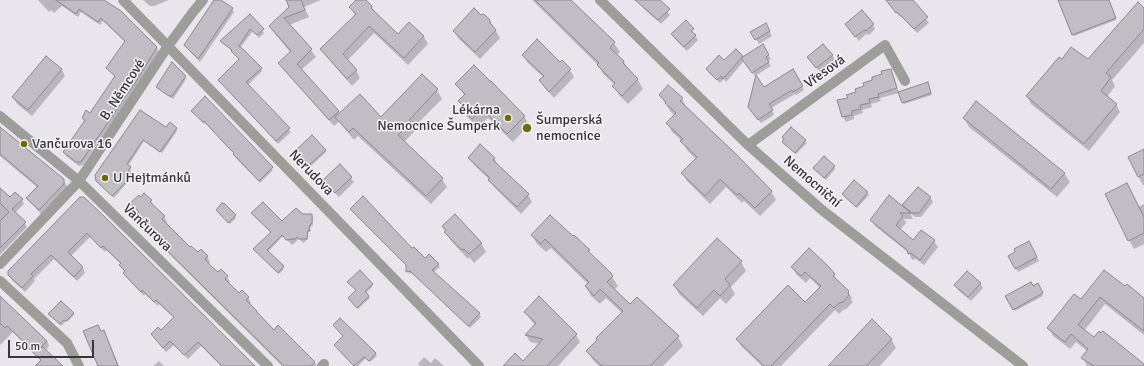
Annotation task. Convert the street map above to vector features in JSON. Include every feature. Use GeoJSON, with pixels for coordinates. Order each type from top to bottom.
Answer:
{"type":"FeatureCollection","features":[{"type":"Feature","properties":{"kind":"street","name":"Nerudova"},"geometry":{"type":"LineString","coordinates":[[123,0],[479,366]]}},
{"type":"Feature","properties":{"kind":"street","name":"B. Němcové"},"geometry":{"type":"LineString","coordinates":[[0,264],[80,181],[168,46],[203,0]]}},
{"type":"Feature","properties":{"kind":"street","name":"Nemocniční"},"geometry":{"type":"LineString","coordinates":[[600,0],[748,145],[822,210],[1023,366]]}},
{"type":"Feature","properties":{"kind":"street","name":"Vřesová"},"geometry":{"type":"LineString","coordinates":[[748,145],[885,45],[905,82]]}},
{"type":"Feature","properties":{"kind":"street","name":"Vančurova"},"geometry":{"type":"LineString","coordinates":[[0,116],[80,181],[268,366]]}},
{"type":"Feature","properties":{"kind":"street"},"geometry":{"type":"LineString","coordinates":[[0,282],[67,343],[79,366]]}},
{"type":"Feature","properties":{"kind":"building"},"geometry":{"type":"Polygon","coordinates":[[[56,0],[104,0],[121,11],[157,47],[137,80],[81,162],[76,162],[63,152],[85,120],[82,118],[86,110],[90,113],[115,76],[106,68],[125,41],[101,18],[98,22],[79,9],[76,14],[56,0]]]}},
{"type":"Feature","properties":{"kind":"building"},"geometry":{"type":"Polygon","coordinates":[[[214,0],[221,0],[233,8],[198,59],[184,45],[214,0]]]}},
{"type":"Feature","properties":{"kind":"building"},"geometry":{"type":"Polygon","coordinates":[[[286,0],[301,0],[305,10],[284,18],[312,49],[297,64],[339,111],[329,120],[278,63],[291,51],[269,26],[289,7],[286,0]]]}},
{"type":"Feature","properties":{"kind":"building"},"geometry":{"type":"Polygon","coordinates":[[[356,0],[366,0],[372,6],[371,8],[398,34],[409,22],[424,36],[404,58],[369,26],[343,54],[357,70],[347,79],[320,49],[356,14],[349,7],[356,0]]]}},
{"type":"Feature","properties":{"kind":"building"},"geometry":{"type":"Polygon","coordinates":[[[535,0],[571,0],[615,42],[610,48],[624,61],[623,63],[638,79],[622,96],[612,86],[615,83],[597,65],[599,63],[535,0]]]}},
{"type":"Feature","properties":{"kind":"building"},"geometry":{"type":"Polygon","coordinates":[[[635,0],[660,0],[670,9],[658,20],[635,0]]]}},
{"type":"Feature","properties":{"kind":"building"},"geometry":{"type":"Polygon","coordinates":[[[886,0],[913,0],[928,17],[914,29],[897,12],[896,13],[886,0]]]}},
{"type":"Feature","properties":{"kind":"building"},"geometry":{"type":"Polygon","coordinates":[[[1058,0],[1109,0],[1116,18],[1072,35],[1058,0]]]}},
{"type":"Feature","properties":{"kind":"building"},"geometry":{"type":"Polygon","coordinates":[[[1138,2],[1144,8],[1144,29],[1106,73],[1111,77],[1101,91],[1117,104],[1084,144],[1026,96],[1059,57],[1062,59],[1071,47],[1088,59],[1138,2]]]}},
{"type":"Feature","properties":{"kind":"building"},"geometry":{"type":"Polygon","coordinates":[[[474,8],[481,15],[484,14],[490,20],[490,23],[496,30],[475,52],[453,31],[474,8]]]}},
{"type":"Feature","properties":{"kind":"building"},"geometry":{"type":"Polygon","coordinates":[[[862,10],[874,24],[866,31],[864,30],[855,37],[845,24],[862,10]]]}},
{"type":"Feature","properties":{"kind":"building"},"geometry":{"type":"Polygon","coordinates":[[[250,14],[264,29],[257,35],[250,29],[239,46],[262,68],[246,82],[290,128],[276,141],[218,80],[239,59],[231,51],[232,50],[220,41],[250,14]]]}},
{"type":"Feature","properties":{"kind":"building"},"geometry":{"type":"Polygon","coordinates":[[[686,20],[694,29],[691,31],[696,35],[684,47],[671,34],[686,20]]]}},
{"type":"Feature","properties":{"kind":"building"},"geometry":{"type":"Polygon","coordinates":[[[766,23],[770,31],[755,40],[750,32],[766,23]]]}},
{"type":"Feature","properties":{"kind":"building"},"geometry":{"type":"Polygon","coordinates":[[[537,39],[560,62],[562,60],[571,69],[549,92],[539,80],[544,76],[522,55],[537,39]]]}},
{"type":"Feature","properties":{"kind":"building"},"geometry":{"type":"Polygon","coordinates":[[[763,44],[769,55],[766,57],[769,62],[752,73],[741,58],[763,44]]]}},
{"type":"Feature","properties":{"kind":"building"},"geometry":{"type":"Polygon","coordinates":[[[823,44],[833,55],[816,68],[807,57],[823,44]]]}},
{"type":"Feature","properties":{"kind":"building"},"geometry":{"type":"Polygon","coordinates":[[[736,49],[743,56],[723,79],[721,76],[717,80],[706,69],[719,55],[724,60],[736,49]]]}},
{"type":"Feature","properties":{"kind":"building"},"geometry":{"type":"Polygon","coordinates":[[[46,56],[62,69],[28,110],[12,97],[46,56]]]}},
{"type":"Feature","properties":{"kind":"building"},"geometry":{"type":"Polygon","coordinates":[[[172,62],[186,76],[172,96],[169,96],[156,87],[172,62]]]}},
{"type":"Feature","properties":{"kind":"building"},"geometry":{"type":"Polygon","coordinates":[[[474,65],[525,116],[507,134],[482,109],[472,119],[460,107],[462,105],[458,101],[465,94],[455,84],[474,65]]]}},
{"type":"Feature","properties":{"kind":"building"},"geometry":{"type":"Polygon","coordinates":[[[793,69],[803,86],[793,92],[792,90],[769,104],[773,110],[758,120],[748,107],[756,75],[764,87],[793,69]]]}},
{"type":"Feature","properties":{"kind":"building"},"geometry":{"type":"Polygon","coordinates":[[[891,69],[897,88],[878,94],[879,97],[869,99],[870,103],[860,105],[861,109],[852,111],[852,115],[842,117],[837,100],[848,98],[846,95],[856,92],[855,89],[864,86],[863,83],[872,80],[872,77],[882,74],[881,71],[891,69]]]}},
{"type":"Feature","properties":{"kind":"building"},"geometry":{"type":"Polygon","coordinates":[[[422,74],[438,89],[409,120],[411,122],[398,135],[443,178],[426,196],[353,128],[349,132],[335,117],[360,94],[381,117],[422,74]]]}},
{"type":"Feature","properties":{"kind":"building"},"geometry":{"type":"Polygon","coordinates":[[[928,82],[931,93],[902,103],[898,92],[928,82]]]}},
{"type":"Feature","properties":{"kind":"building"},"geometry":{"type":"Polygon","coordinates":[[[668,85],[683,98],[680,101],[737,155],[772,191],[755,208],[739,193],[737,195],[720,179],[705,196],[681,173],[697,157],[680,141],[683,139],[666,123],[676,113],[659,95],[668,85]]]}},
{"type":"Feature","properties":{"kind":"building"},"geometry":{"type":"Polygon","coordinates":[[[205,96],[273,167],[259,181],[204,121],[203,122],[191,111],[205,96]]]}},
{"type":"Feature","properties":{"kind":"building"},"geometry":{"type":"Polygon","coordinates":[[[976,101],[1065,173],[1051,189],[963,118],[976,101]]]}},
{"type":"Feature","properties":{"kind":"building"},"geometry":{"type":"Polygon","coordinates":[[[140,110],[166,127],[170,122],[177,128],[160,152],[143,140],[127,164],[131,167],[128,171],[131,173],[125,183],[112,196],[96,181],[95,175],[140,110]]]}},
{"type":"Feature","properties":{"kind":"building"},"geometry":{"type":"Polygon","coordinates":[[[0,127],[64,179],[64,184],[39,210],[26,198],[38,186],[0,154],[0,127]]]}},
{"type":"Feature","properties":{"kind":"building"},"geometry":{"type":"Polygon","coordinates":[[[791,127],[806,140],[795,153],[782,142],[784,139],[782,137],[791,127]]]}},
{"type":"Feature","properties":{"kind":"building"},"geometry":{"type":"Polygon","coordinates":[[[312,135],[326,150],[309,165],[295,151],[312,135]]]}},
{"type":"Feature","properties":{"kind":"building"},"geometry":{"type":"Polygon","coordinates":[[[480,144],[495,158],[493,160],[529,194],[517,207],[488,180],[490,178],[468,158],[480,144]]]}},
{"type":"Feature","properties":{"kind":"building"},"geometry":{"type":"Polygon","coordinates":[[[1144,149],[1144,174],[1138,177],[1128,157],[1144,149]]]}},
{"type":"Feature","properties":{"kind":"building"},"geometry":{"type":"Polygon","coordinates":[[[824,156],[835,166],[824,178],[813,168],[824,156]]]}},
{"type":"Feature","properties":{"kind":"building"},"geometry":{"type":"Polygon","coordinates":[[[340,164],[352,177],[335,193],[323,180],[340,164]]]}},
{"type":"Feature","properties":{"kind":"building"},"geometry":{"type":"Polygon","coordinates":[[[854,180],[868,192],[856,207],[842,194],[854,180]]]}},
{"type":"Feature","properties":{"kind":"building"},"geometry":{"type":"Polygon","coordinates":[[[1127,183],[1144,217],[1144,233],[1128,241],[1105,194],[1127,183]]]}},
{"type":"Feature","properties":{"kind":"building"},"geometry":{"type":"Polygon","coordinates":[[[918,187],[931,197],[919,213],[912,213],[902,205],[918,187]]]}},
{"type":"Feature","properties":{"kind":"building"},"geometry":{"type":"Polygon","coordinates":[[[0,188],[10,197],[15,192],[23,199],[12,209],[26,222],[0,248],[0,221],[9,212],[0,203],[0,188]]]}},
{"type":"Feature","properties":{"kind":"building"},"geometry":{"type":"Polygon","coordinates":[[[144,193],[152,200],[150,202],[165,216],[162,219],[190,247],[191,246],[198,252],[201,249],[208,256],[205,259],[211,266],[218,272],[221,269],[228,276],[225,279],[239,293],[242,290],[249,297],[246,300],[274,330],[278,325],[315,362],[311,366],[284,366],[133,217],[139,212],[130,203],[139,195],[141,197],[144,193]]]}},
{"type":"Feature","properties":{"kind":"building"},"geometry":{"type":"Polygon","coordinates":[[[889,195],[911,213],[900,213],[903,216],[896,225],[913,240],[921,230],[935,240],[920,260],[911,253],[908,254],[907,250],[870,220],[889,195]]]}},
{"type":"Feature","properties":{"kind":"building"},"geometry":{"type":"Polygon","coordinates":[[[363,196],[412,248],[414,247],[425,258],[429,254],[439,264],[432,270],[480,313],[468,326],[410,271],[406,272],[406,265],[350,209],[363,196]]]}},
{"type":"Feature","properties":{"kind":"building"},"geometry":{"type":"Polygon","coordinates":[[[80,197],[84,197],[108,220],[255,366],[222,366],[198,342],[184,355],[170,341],[163,348],[151,334],[158,327],[161,330],[174,317],[156,300],[154,302],[142,290],[141,292],[123,273],[125,271],[119,265],[121,263],[103,246],[101,248],[87,233],[68,252],[83,267],[74,277],[51,255],[31,274],[33,276],[22,288],[8,275],[8,271],[80,197]]]}},
{"type":"Feature","properties":{"kind":"building"},"geometry":{"type":"Polygon","coordinates":[[[263,202],[282,221],[296,208],[303,214],[312,214],[312,223],[309,226],[310,231],[308,230],[307,239],[299,239],[297,237],[295,239],[286,240],[282,235],[267,250],[284,266],[278,273],[253,249],[271,232],[251,213],[263,202]]]}},
{"type":"Feature","properties":{"kind":"building"},"geometry":{"type":"Polygon","coordinates":[[[222,203],[224,203],[236,215],[228,223],[216,210],[222,203]]]}},
{"type":"Feature","properties":{"kind":"building"},"geometry":{"type":"Polygon","coordinates":[[[455,214],[482,243],[469,254],[464,249],[462,250],[444,232],[446,231],[442,226],[455,214]]]}},
{"type":"Feature","properties":{"kind":"building"},"geometry":{"type":"Polygon","coordinates":[[[550,215],[590,250],[588,251],[610,272],[613,276],[607,282],[630,304],[637,297],[679,336],[650,366],[602,366],[586,351],[597,340],[596,338],[623,311],[600,289],[594,296],[585,286],[589,282],[545,239],[541,244],[531,235],[550,215]]]}},
{"type":"Feature","properties":{"kind":"building"},"geometry":{"type":"Polygon","coordinates":[[[717,238],[742,261],[725,279],[730,285],[720,296],[714,290],[697,308],[673,285],[717,238]]]}},
{"type":"Feature","properties":{"kind":"building"},"geometry":{"type":"Polygon","coordinates":[[[1029,241],[1037,257],[1015,269],[1008,256],[1015,252],[1014,249],[1029,241]]]}},
{"type":"Feature","properties":{"kind":"building"},"geometry":{"type":"Polygon","coordinates":[[[809,248],[835,274],[833,276],[849,291],[849,295],[843,302],[839,303],[834,308],[830,304],[771,366],[764,366],[736,339],[788,285],[805,302],[821,286],[805,272],[801,276],[791,267],[809,248]]]}},
{"type":"Feature","properties":{"kind":"building"},"geometry":{"type":"Polygon","coordinates":[[[360,270],[373,284],[365,291],[369,296],[357,308],[348,298],[356,290],[347,282],[360,270]]]}},
{"type":"Feature","properties":{"kind":"building"},"geometry":{"type":"Polygon","coordinates":[[[1104,270],[1125,286],[1127,284],[1144,298],[1144,331],[1100,297],[1078,325],[1094,337],[1099,331],[1100,333],[1103,331],[1144,364],[1144,366],[1094,366],[1081,358],[1088,349],[1071,334],[1065,342],[1047,328],[1074,294],[1081,299],[1104,270]]]}},
{"type":"Feature","properties":{"kind":"building"},"geometry":{"type":"Polygon","coordinates":[[[967,271],[981,283],[968,297],[954,285],[967,271]]]}},
{"type":"Feature","properties":{"kind":"building"},"geometry":{"type":"Polygon","coordinates":[[[1031,282],[1033,286],[1038,283],[1043,293],[1013,310],[1005,296],[1031,282]]]}},
{"type":"Feature","properties":{"kind":"building"},"geometry":{"type":"Polygon","coordinates":[[[0,296],[47,341],[40,348],[43,347],[63,366],[35,366],[41,360],[7,326],[5,328],[0,323],[0,296]]]}},
{"type":"Feature","properties":{"kind":"building"},"geometry":{"type":"Polygon","coordinates":[[[539,296],[577,334],[547,366],[503,366],[515,353],[523,361],[543,339],[525,335],[536,323],[524,312],[539,296]]]}},
{"type":"Feature","properties":{"kind":"building"},"geometry":{"type":"Polygon","coordinates":[[[61,301],[74,313],[66,321],[64,320],[60,324],[48,314],[61,301]]]}},
{"type":"Feature","properties":{"kind":"building"},"geometry":{"type":"Polygon","coordinates":[[[340,318],[376,353],[369,361],[364,357],[354,366],[334,345],[343,336],[333,325],[340,318]]]}},
{"type":"Feature","properties":{"kind":"building"},"geometry":{"type":"Polygon","coordinates":[[[872,319],[892,339],[866,366],[828,366],[872,319]]]}},
{"type":"Feature","properties":{"kind":"building"},"geometry":{"type":"Polygon","coordinates":[[[98,325],[101,331],[104,330],[118,366],[98,366],[83,331],[98,325]]]}},
{"type":"Feature","properties":{"kind":"place","name":"Lékárna Nemocnice Šumperk"},"geometry":{"type":"Point","coordinates":[508,118]}},
{"type":"Feature","properties":{"kind":"place","name":"Šumperská nemocnice"},"geometry":{"type":"Point","coordinates":[527,128]}},
{"type":"Feature","properties":{"kind":"place","name":"Vančurova 16"},"geometry":{"type":"Point","coordinates":[24,144]}},
{"type":"Feature","properties":{"kind":"place","name":"U Hejtmánků"},"geometry":{"type":"Point","coordinates":[105,178]}}]}
